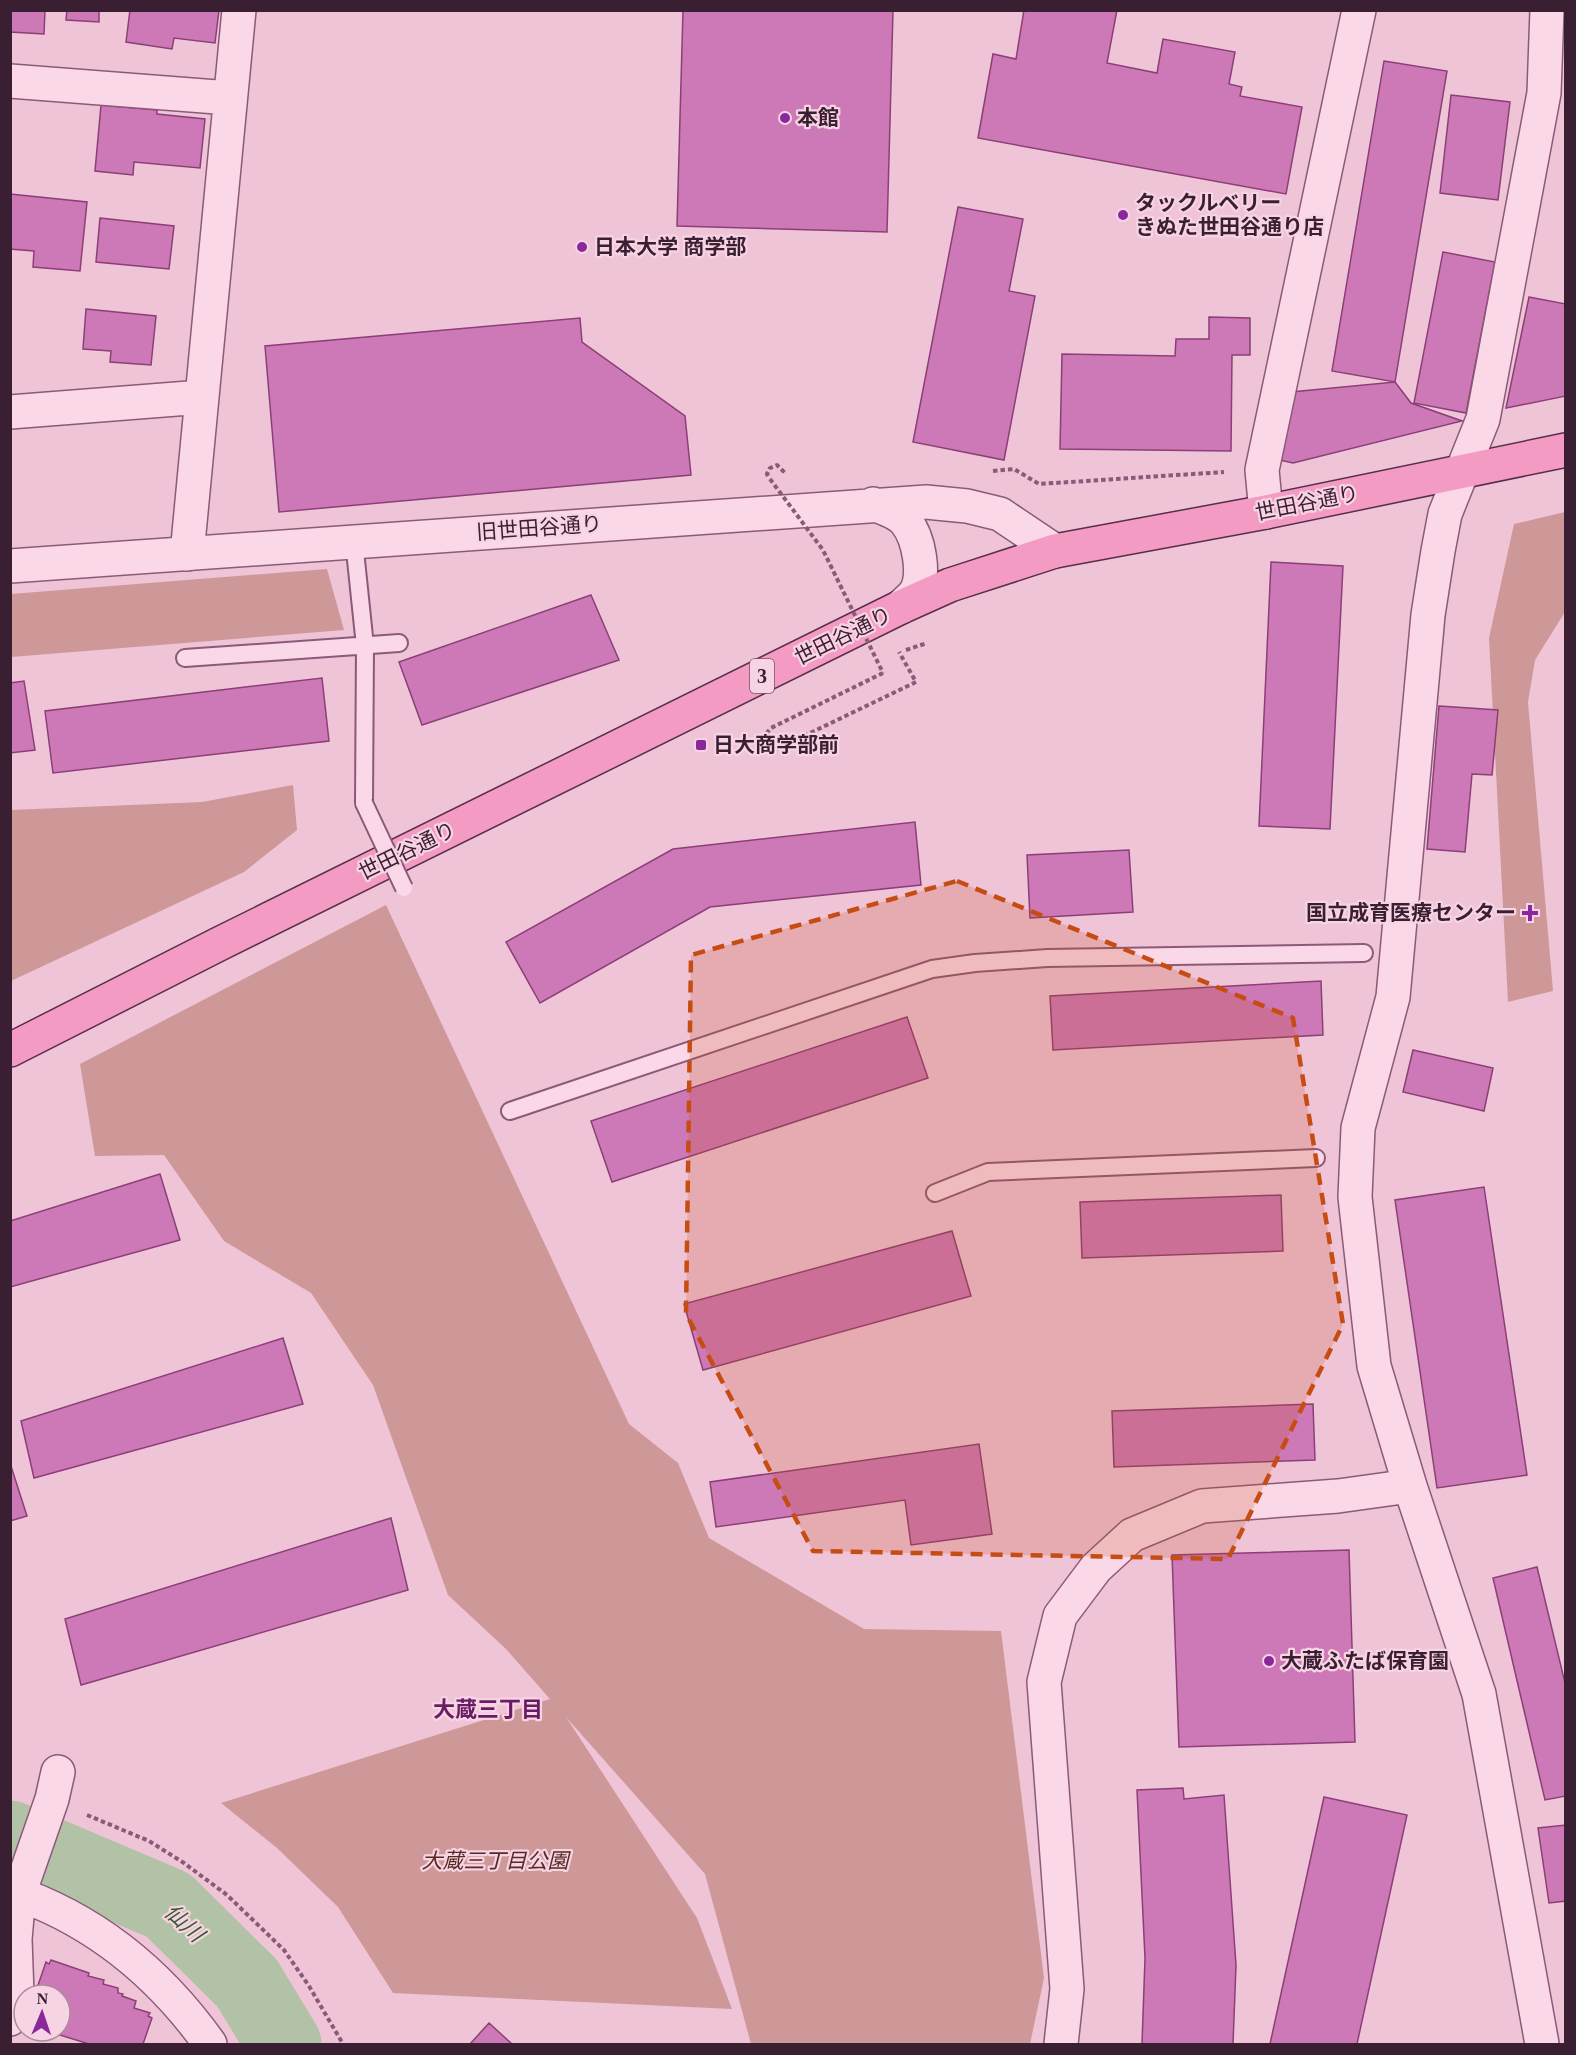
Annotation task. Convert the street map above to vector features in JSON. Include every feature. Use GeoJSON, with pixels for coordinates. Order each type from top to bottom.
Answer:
{"type":"FeatureCollection","features":[{"type":"Feature","properties":{"kind":"main road","name":"世田谷通り"},"geometry":{"type":"LineString","coordinates":[[10,1050],[221,943],[901,607],[950,585],[1055,551],[1266,512],[1566,450]]}},
{"type":"Feature","properties":{"kind":"street"},"geometry":{"type":"LineString","coordinates":[[187,554],[239,10]]}},
{"type":"Feature","properties":{"kind":"street"},"geometry":{"type":"LineString","coordinates":[[1266,512],[1262,470],[1359,10]]}},
{"type":"Feature","properties":{"kind":"street"},"geometry":{"type":"LineString","coordinates":[[1542,2044],[1479,1694],[1410,1486],[1374,1366],[1356,1217],[1358,1128],[1393,996],[1428,615],[1445,514],[1483,419],[1544,93],[1547,10]]}},
{"type":"Feature","properties":{"kind":"street"},"geometry":{"type":"LineString","coordinates":[[10,81],[230,98]]}},
{"type":"Feature","properties":{"kind":"street"},"geometry":{"type":"LineString","coordinates":[[10,412],[202,397]]}},
{"type":"Feature","properties":{"kind":"street","name":"旧世田谷通り"},"geometry":{"type":"LineString","coordinates":[[10,566],[926,502],[967,506],[1000,514],[1055,551]]}},
{"type":"Feature","properties":{"kind":"street"},"geometry":{"type":"LineString","coordinates":[[873,504],[889,510],[906,521],[919,554],[921,576],[915,593],[901,607]]}},
{"type":"Feature","properties":{"kind":"street"},"geometry":{"type":"LineString","coordinates":[[1061,2044],[1067,1989],[1044,1682],[1060,1616],[1096,1568],[1132,1535],[1202,1506],[1356,1495],[1410,1486]]}},
{"type":"Feature","properties":{"kind":"street"},"geometry":{"type":"LineString","coordinates":[[10,2019],[17,1995],[15,1892],[55,1786]]}},
{"type":"Feature","properties":{"kind":"street"},"geometry":{"type":"LineString","coordinates":[[15,1892],[64,1913],[101,1935],[143,1967],[168,1992],[210,2044]]}},
{"type":"Feature","properties":{"kind":"lane"},"geometry":{"type":"LineString","coordinates":[[354,541],[365,646],[364,802],[404,888]]}},
{"type":"Feature","properties":{"kind":"lane"},"geometry":{"type":"LineString","coordinates":[[185,658],[399,643]]}},
{"type":"Feature","properties":{"kind":"lane"},"geometry":{"type":"LineString","coordinates":[[510,1111],[933,969],[975,963],[1047,958],[1364,953]]}},
{"type":"Feature","properties":{"kind":"lane"},"geometry":{"type":"LineString","coordinates":[[935,1193],[988,1172],[1316,1158]]}},
{"type":"Feature","properties":{"kind":"path"},"geometry":{"type":"LineString","coordinates":[[770,479],[823,549],[883,673],[771,728],[765,735],[768,749],[777,749],[916,682],[899,652]]}},
{"type":"Feature","properties":{"kind":"path"},"geometry":{"type":"LineString","coordinates":[[55,1786],[117,1829],[149,1841],[184,1863],[227,1895],[284,1950],[309,1986],[343,2044]]}},
{"type":"Feature","properties":{"kind":"highlighted area"},"geometry":{"type":"Polygon","coordinates":[[[957,881],[1293,1018],[1343,1324],[1228,1559],[813,1551],[686,1314],[691,955],[957,881]]]}},
{"type":"Feature","properties":{"kind":"green space"},"geometry":{"type":"Polygon","coordinates":[[[1565,512],[1565,612],[1535,660],[1528,702],[1553,991],[1508,1002],[1489,638],[1514,524],[1565,512]]]}},
{"type":"Feature","properties":{"kind":"green space"},"geometry":{"type":"Polygon","coordinates":[[[327,569],[344,630],[11,657],[11,594],[327,569]]]}},
{"type":"Feature","properties":{"kind":"green space"},"geometry":{"type":"Polygon","coordinates":[[[293,785],[297,830],[244,872],[11,981],[11,810],[202,802],[293,785]]]}},
{"type":"Feature","properties":{"kind":"green space","name":"大蔵三丁目公園"},"geometry":{"type":"Polygon","coordinates":[[[386,905],[629,1424],[678,1463],[709,1538],[864,1629],[1001,1631],[1044,1978],[1030,2044],[751,2044],[705,1874],[566,1717],[697,1918],[732,2009],[393,1993],[338,1907],[277,1848],[221,1803],[550,1699],[506,1649],[448,1595],[373,1385],[311,1293],[224,1241],[164,1155],[95,1156],[80,1064],[386,905]]]}},
{"type":"Feature","properties":{"kind":"building"},"geometry":{"type":"Polygon","coordinates":[[[10,10],[45,10],[44,34],[10,32],[10,10]]]}},
{"type":"Feature","properties":{"kind":"building"},"geometry":{"type":"Polygon","coordinates":[[[67,10],[99,10],[99,22],[66,20],[67,10]]]}},
{"type":"Feature","properties":{"kind":"building"},"geometry":{"type":"Polygon","coordinates":[[[130,10],[219,10],[215,43],[174,38],[172,49],[126,42],[130,10]]]}},
{"type":"Feature","properties":{"kind":"building","name":"本館"},"geometry":{"type":"Polygon","coordinates":[[[683,10],[893,10],[887,232],[677,226],[683,10]]]}},
{"type":"Feature","properties":{"kind":"building"},"geometry":{"type":"Polygon","coordinates":[[[1024,10],[1117,10],[1107,63],[1157,73],[1163,39],[1235,52],[1229,84],[1242,87],[1240,96],[1302,107],[1286,194],[978,138],[993,54],[1016,59],[1024,10]]]}},
{"type":"Feature","properties":{"kind":"building"},"geometry":{"type":"Polygon","coordinates":[[[1384,61],[1447,71],[1395,382],[1332,371],[1384,61]]]}},
{"type":"Feature","properties":{"kind":"building"},"geometry":{"type":"Polygon","coordinates":[[[1451,95],[1510,102],[1498,200],[1440,193],[1451,95]]]}},
{"type":"Feature","properties":{"kind":"building"},"geometry":{"type":"Polygon","coordinates":[[[101,105],[157,110],[157,114],[205,119],[200,168],[134,162],[133,175],[95,171],[101,105]]]}},
{"type":"Feature","properties":{"kind":"building"},"geometry":{"type":"Polygon","coordinates":[[[10,194],[87,202],[80,271],[33,267],[34,251],[10,249],[10,194]]]}},
{"type":"Feature","properties":{"kind":"building"},"geometry":{"type":"Polygon","coordinates":[[[958,207],[1023,219],[1009,291],[1035,296],[1004,460],[913,442],[958,207]]]}},
{"type":"Feature","properties":{"kind":"building"},"geometry":{"type":"Polygon","coordinates":[[[100,218],[174,226],[169,269],[96,262],[100,218]]]}},
{"type":"Feature","properties":{"kind":"building"},"geometry":{"type":"Polygon","coordinates":[[[1443,252],[1495,262],[1466,413],[1414,403],[1443,252]]]}},
{"type":"Feature","properties":{"kind":"building"},"geometry":{"type":"Polygon","coordinates":[[[1529,297],[1566,304],[1566,396],[1506,408],[1529,297]]]}},
{"type":"Feature","properties":{"kind":"building"},"geometry":{"type":"Polygon","coordinates":[[[86,309],[156,316],[151,365],[110,362],[111,351],[83,349],[86,309]]]}},
{"type":"Feature","properties":{"kind":"building"},"geometry":{"type":"Polygon","coordinates":[[[1209,317],[1250,318],[1250,355],[1232,355],[1231,451],[1060,449],[1062,354],[1175,356],[1176,339],[1209,339],[1209,317]]]}},
{"type":"Feature","properties":{"kind":"building"},"geometry":{"type":"Polygon","coordinates":[[[580,318],[582,342],[685,416],[691,475],[279,512],[265,346],[580,318]]]}},
{"type":"Feature","properties":{"kind":"building"},"geometry":{"type":"Polygon","coordinates":[[[1395,382],[1411,403],[1462,421],[1293,463],[1275,459],[1291,392],[1395,382]]]}},
{"type":"Feature","properties":{"kind":"building"},"geometry":{"type":"Polygon","coordinates":[[[1271,562],[1343,566],[1330,829],[1259,826],[1271,562]]]}},
{"type":"Feature","properties":{"kind":"building"},"geometry":{"type":"Polygon","coordinates":[[[591,595],[619,660],[422,725],[399,662],[591,595]]]}},
{"type":"Feature","properties":{"kind":"building"},"geometry":{"type":"Polygon","coordinates":[[[322,678],[329,741],[53,773],[45,711],[322,678]]]}},
{"type":"Feature","properties":{"kind":"building"},"geometry":{"type":"Polygon","coordinates":[[[24,681],[35,750],[10,753],[10,683],[24,681]]]}},
{"type":"Feature","properties":{"kind":"building"},"geometry":{"type":"Polygon","coordinates":[[[1439,706],[1498,710],[1492,775],[1472,774],[1465,852],[1427,849],[1439,706]]]}},
{"type":"Feature","properties":{"kind":"building"},"geometry":{"type":"Polygon","coordinates":[[[915,822],[921,885],[710,907],[540,1003],[506,942],[673,849],[915,822]]]}},
{"type":"Feature","properties":{"kind":"building"},"geometry":{"type":"Polygon","coordinates":[[[1129,850],[1133,912],[1030,918],[1027,855],[1129,850]]]}},
{"type":"Feature","properties":{"kind":"building"},"geometry":{"type":"Polygon","coordinates":[[[1321,981],[1323,1035],[1053,1050],[1050,996],[1321,981]]]}},
{"type":"Feature","properties":{"kind":"building"},"geometry":{"type":"Polygon","coordinates":[[[907,1017],[928,1078],[612,1182],[591,1121],[907,1017]]]}},
{"type":"Feature","properties":{"kind":"building"},"geometry":{"type":"Polygon","coordinates":[[[1413,1050],[1493,1068],[1484,1111],[1403,1092],[1413,1050]]]}},
{"type":"Feature","properties":{"kind":"building"},"geometry":{"type":"Polygon","coordinates":[[[160,1174],[180,1240],[10,1287],[10,1221],[160,1174]]]}},
{"type":"Feature","properties":{"kind":"building"},"geometry":{"type":"Polygon","coordinates":[[[1484,1187],[1527,1475],[1437,1488],[1395,1200],[1484,1187]]]}},
{"type":"Feature","properties":{"kind":"building"},"geometry":{"type":"Polygon","coordinates":[[[1281,1195],[1283,1251],[1082,1258],[1080,1202],[1281,1195]]]}},
{"type":"Feature","properties":{"kind":"building"},"geometry":{"type":"Polygon","coordinates":[[[952,1231],[971,1296],[703,1370],[684,1304],[952,1231]]]}},
{"type":"Feature","properties":{"kind":"building"},"geometry":{"type":"Polygon","coordinates":[[[283,1338],[303,1404],[34,1478],[21,1421],[283,1338]]]}},
{"type":"Feature","properties":{"kind":"building"},"geometry":{"type":"Polygon","coordinates":[[[1313,1404],[1315,1460],[1114,1467],[1112,1411],[1313,1404]]]}},
{"type":"Feature","properties":{"kind":"building"},"geometry":{"type":"Polygon","coordinates":[[[979,1444],[992,1534],[911,1545],[905,1500],[716,1527],[710,1482],[979,1444]]]}},
{"type":"Feature","properties":{"kind":"building"},"geometry":{"type":"Polygon","coordinates":[[[10,1463],[27,1516],[10,1521],[10,1463]]]}},
{"type":"Feature","properties":{"kind":"building"},"geometry":{"type":"Polygon","coordinates":[[[391,1518],[408,1590],[81,1685],[65,1619],[391,1518]]]}},
{"type":"Feature","properties":{"kind":"building"},"geometry":{"type":"Polygon","coordinates":[[[1349,1550],[1355,1742],[1179,1747],[1172,1555],[1349,1550]]]}},
{"type":"Feature","properties":{"kind":"building"},"geometry":{"type":"Polygon","coordinates":[[[1537,1567],[1566,1687],[1566,1796],[1545,1800],[1493,1578],[1537,1567]]]}},
{"type":"Feature","properties":{"kind":"building"},"geometry":{"type":"Polygon","coordinates":[[[1183,1788],[1184,1799],[1224,1795],[1236,1965],[1233,2044],[1142,2044],[1145,1958],[1137,1790],[1183,1788]]]}},
{"type":"Feature","properties":{"kind":"building"},"geometry":{"type":"Polygon","coordinates":[[[1324,1797],[1407,1815],[1357,2044],[1270,2044],[1324,1797]]]}},
{"type":"Feature","properties":{"kind":"building"},"geometry":{"type":"Polygon","coordinates":[[[1566,1825],[1566,1901],[1549,1903],[1538,1828],[1566,1825]]]}},
{"type":"Feature","properties":{"kind":"building"},"geometry":{"type":"Polygon","coordinates":[[[51,1960],[89,1973],[88,1976],[104,1980],[103,1984],[118,1988],[118,1993],[123,1994],[122,1996],[136,2001],[134,2008],[150,2013],[148,2016],[152,2018],[143,2044],[89,2044],[72,2039],[72,1983],[39,1983],[46,1962],[49,1964],[51,1960]]]}},
{"type":"Feature","properties":{"kind":"building"},"geometry":{"type":"Polygon","coordinates":[[[489,2023],[512,2044],[470,2044],[489,2023]]]}},
{"type":"Feature","properties":{"kind":"waterway","name":"仙川"},"geometry":{"type":"LineString","coordinates":[[10,1838],[168,1905],[247,1983],[284,2044]]}},
{"type":"Feature","properties":{"kind":"place","name":"本館"},"geometry":{"type":"Point","coordinates":[785,118]}},
{"type":"Feature","properties":{"kind":"place","name":"タックルベリー きぬた世田谷通り店"},"geometry":{"type":"Point","coordinates":[1123,215]}},
{"type":"Feature","properties":{"kind":"place","name":"日本大学 商学部"},"geometry":{"type":"Point","coordinates":[582,247]}},
{"type":"Feature","properties":{"kind":"place","name":"日大商学部前"},"geometry":{"type":"Point","coordinates":[701,745]}},
{"type":"Feature","properties":{"kind":"place","name":"国立成育医療センター"},"geometry":{"type":"Point","coordinates":[1530,913]}},
{"type":"Feature","properties":{"kind":"place","name":"大蔵ふたば保育園"},"geometry":{"type":"Point","coordinates":[1269,1661]}},
{"type":"Feature","properties":{"kind":"district","name":"大蔵三丁目"},"geometry":{"type":"Point","coordinates":[488,1709]}}]}
